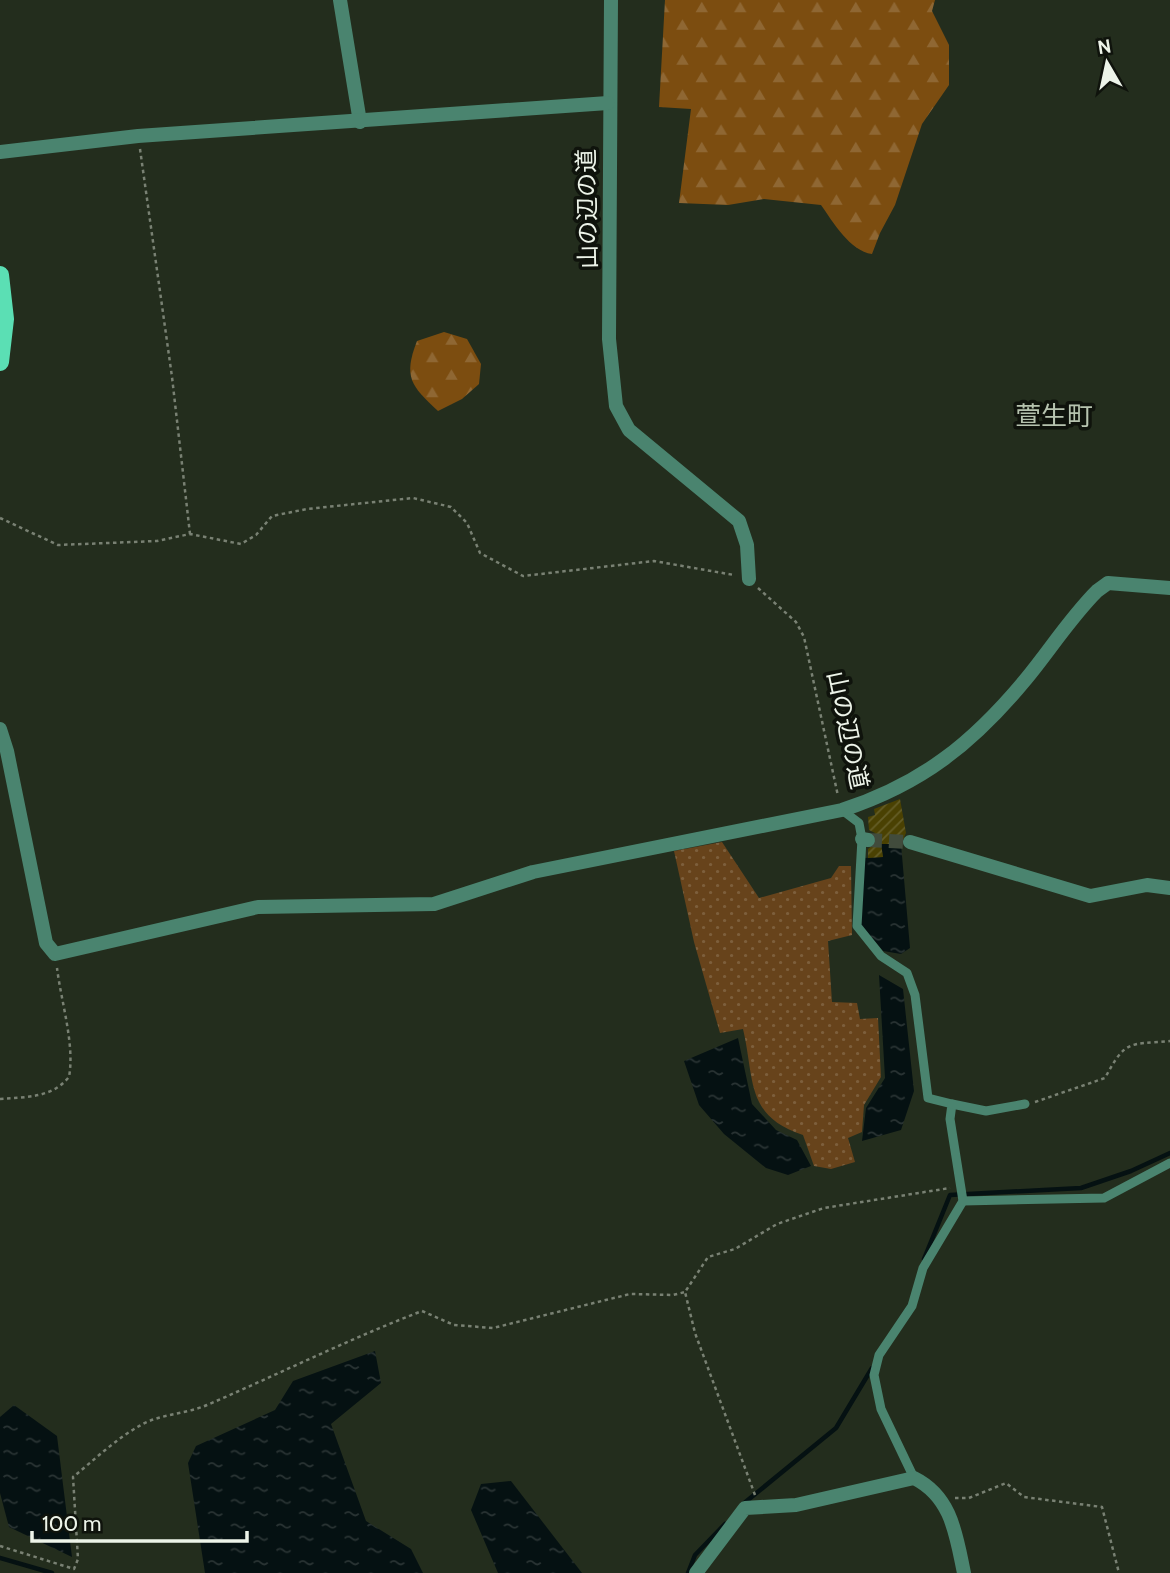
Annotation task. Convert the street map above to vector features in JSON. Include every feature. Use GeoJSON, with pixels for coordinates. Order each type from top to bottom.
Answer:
{"type":"FeatureCollection","features":[{"type":"Feature","properties":{"kind":"main road"},"geometry":{"type":"LineString","coordinates":[[0,275],[5,319],[0,362]]}},
{"type":"Feature","properties":{"kind":"street"},"geometry":{"type":"LineString","coordinates":[[340,0],[360,122]]}},
{"type":"Feature","properties":{"kind":"street","name":"山の辺の道"},"geometry":{"type":"LineString","coordinates":[[611,0],[608,339],[616,406],[629,430],[739,521],[747,545],[748,579]]}},
{"type":"Feature","properties":{"kind":"street"},"geometry":{"type":"LineString","coordinates":[[0,152],[138,136],[608,103]]}},
{"type":"Feature","properties":{"kind":"street"},"geometry":{"type":"LineString","coordinates":[[0,729],[7,751],[46,943],[55,954],[258,907],[434,904],[533,873],[842,810],[875,799],[937,767],[999,709],[1086,602],[1108,583],[1170,588]]}},
{"type":"Feature","properties":{"kind":"street"},"geometry":{"type":"LineString","coordinates":[[909,842],[1090,896],[1147,885],[1170,888]]}},
{"type":"Feature","properties":{"kind":"street"},"geometry":{"type":"LineString","coordinates":[[696,1573],[745,1508],[796,1505],[914,1478],[928,1485],[942,1499],[951,1517],[964,1573]]}},
{"type":"Feature","properties":{"kind":"lane","name":"山の辺の道"},"geometry":{"type":"LineString","coordinates":[[842,810],[859,822],[865,839],[857,926],[881,956],[907,973],[915,995],[928,1098],[953,1104]]}},
{"type":"Feature","properties":{"kind":"lane"},"geometry":{"type":"LineString","coordinates":[[914,1478],[881,1409],[874,1375],[879,1355],[912,1306],[923,1268],[963,1201],[950,1119],[953,1104],[986,1111],[1025,1104]]}},
{"type":"Feature","properties":{"kind":"lane"},"geometry":{"type":"LineString","coordinates":[[963,1201],[1104,1198],[1170,1163]]}},
{"type":"Feature","properties":{"kind":"path"},"geometry":{"type":"LineString","coordinates":[[138,136],[172,377],[190,534]]}},
{"type":"Feature","properties":{"kind":"path"},"geometry":{"type":"LineString","coordinates":[[0,518],[58,545],[157,541],[190,534],[241,544],[256,535],[272,516],[307,509],[413,498],[451,507],[467,523],[480,553],[523,576],[654,561],[713,570],[748,579]]}},
{"type":"Feature","properties":{"kind":"path","name":"山の辺の道"},"geometry":{"type":"LineString","coordinates":[[748,579],[796,622],[804,637],[842,810]]}},
{"type":"Feature","properties":{"kind":"path"},"geometry":{"type":"LineString","coordinates":[[0,1099],[37,1096],[59,1089],[69,1077],[67,1017],[60,998],[55,954]]}},
{"type":"Feature","properties":{"kind":"path"},"geometry":{"type":"LineString","coordinates":[[1025,1104],[1105,1078],[1120,1051],[1128,1045],[1170,1041]]}},
{"type":"Feature","properties":{"kind":"path"},"geometry":{"type":"LineString","coordinates":[[0,1546],[74,1569],[78,1559],[73,1477],[99,1455],[142,1424],[190,1412],[422,1311],[454,1325],[493,1328],[631,1294],[673,1295],[685,1292],[708,1257],[735,1249],[777,1224],[824,1208],[960,1186]]}},
{"type":"Feature","properties":{"kind":"path"},"geometry":{"type":"LineString","coordinates":[[685,1292],[695,1333],[759,1507]]}},
{"type":"Feature","properties":{"kind":"path"},"geometry":{"type":"LineString","coordinates":[[942,1499],[969,1498],[1006,1483],[1024,1497],[1102,1507],[1119,1573]]}},
{"type":"Feature","properties":{"kind":"shaded area"},"geometry":{"type":"Polygon","coordinates":[[[722,842],[759,898],[831,878],[839,866],[851,866],[852,935],[828,941],[832,1002],[857,1003],[860,1019],[878,1018],[881,1077],[864,1105],[862,1132],[848,1138],[855,1162],[831,1169],[814,1166],[803,1135],[784,1127],[762,1107],[752,1080],[743,1029],[720,1033],[694,942],[674,851],[722,842]]]}},
{"type":"Feature","properties":{"kind":"green space"},"geometry":{"type":"Polygon","coordinates":[[[665,0],[935,0],[932,11],[949,45],[949,85],[922,124],[895,205],[872,254],[849,242],[821,205],[764,199],[728,205],[679,203],[691,109],[659,107],[665,0]]]}},
{"type":"Feature","properties":{"kind":"green space"},"geometry":{"type":"Polygon","coordinates":[[[444,332],[467,339],[481,364],[479,384],[462,399],[438,411],[421,395],[410,372],[417,341],[444,332]]]}},
{"type":"Feature","properties":{"kind":"water"},"geometry":{"type":"Polygon","coordinates":[[[881,844],[901,844],[910,948],[901,954],[883,951],[861,925],[864,858],[883,857],[881,844]]]}},
{"type":"Feature","properties":{"kind":"water"},"geometry":{"type":"Polygon","coordinates":[[[879,975],[903,989],[914,1091],[901,1130],[862,1141],[866,1108],[885,1078],[879,975]]]}},
{"type":"Feature","properties":{"kind":"water"},"geometry":{"type":"Polygon","coordinates":[[[738,1038],[752,1104],[776,1130],[797,1140],[811,1166],[788,1175],[766,1168],[724,1134],[699,1105],[684,1061],[738,1038]]]}},
{"type":"Feature","properties":{"kind":"water"},"geometry":{"type":"Polygon","coordinates":[[[375,1351],[381,1383],[331,1424],[366,1521],[411,1549],[423,1573],[205,1573],[188,1463],[196,1446],[275,1410],[293,1381],[375,1351]]]}},
{"type":"Feature","properties":{"kind":"water"},"geometry":{"type":"Polygon","coordinates":[[[14,1405],[57,1436],[72,1557],[9,1527],[0,1493],[0,1417],[14,1405]]]}},
{"type":"Feature","properties":{"kind":"water"},"geometry":{"type":"Polygon","coordinates":[[[511,1481],[582,1573],[498,1573],[471,1510],[481,1484],[511,1481]]]}},
{"type":"Feature","properties":{"kind":"building"},"geometry":{"type":"Polygon","coordinates":[[[900,799],[906,833],[901,844],[881,844],[883,857],[868,858],[868,849],[878,841],[875,833],[869,830],[868,817],[875,815],[874,809],[900,799]]]}},
{"type":"Feature","properties":{"kind":"waterway"},"geometry":{"type":"LineString","coordinates":[[924,1259],[950,1195],[1081,1188],[1131,1171],[1170,1153]]}},
{"type":"Feature","properties":{"kind":"waterway"},"geometry":{"type":"LineString","coordinates":[[743,1504],[836,1428],[872,1368]]}},
{"type":"Feature","properties":{"kind":"waterway"},"geometry":{"type":"LineString","coordinates":[[688,1573],[695,1555],[725,1524]]}},
{"type":"Feature","properties":{"kind":"waterway"},"geometry":{"type":"LineString","coordinates":[[0,1558],[52,1573]]}},
{"type":"Feature","properties":{"kind":"tunnel"},"geometry":{"type":"LineString","coordinates":[[868,840],[910,842]]}},
{"type":"Feature","properties":{"kind":"district","name":"萱生町"},"geometry":{"type":"Point","coordinates":[1054,416]}}]}
